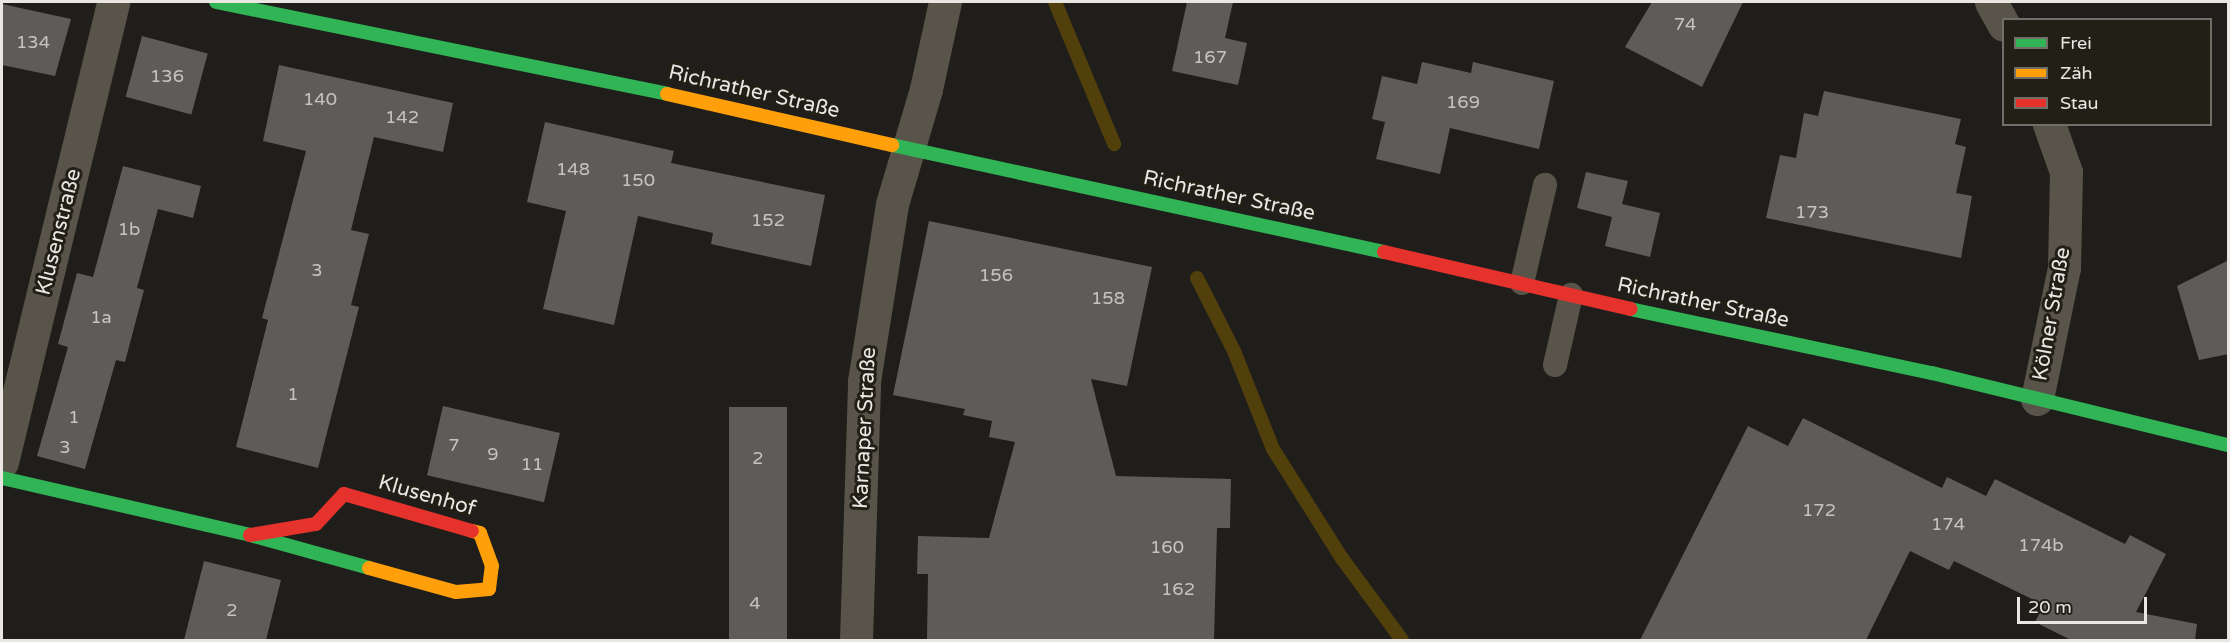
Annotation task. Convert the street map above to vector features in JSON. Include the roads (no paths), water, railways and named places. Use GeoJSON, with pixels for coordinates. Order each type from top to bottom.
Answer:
{"type":"FeatureCollection","features":[{"type":"Feature","properties":{"kind":"main road","name":"Richrather Straße"},"geometry":{"type":"LineString","coordinates":[[216,2],[907,148],[1522,283],[2037,399],[2229,446]]}},
{"type":"Feature","properties":{"kind":"main road","name":"Klusenhof"},"geometry":{"type":"LineString","coordinates":[[2,478],[250,535],[456,592],[489,589],[492,566],[480,533],[345,494],[316,524],[250,535]]}},
{"type":"Feature","properties":{"kind":"street","name":"Klusenstraße"},"geometry":{"type":"LineString","coordinates":[[2,462],[113,2]]}},
{"type":"Feature","properties":{"kind":"street","name":"Karnaper Straße"},"geometry":{"type":"LineString","coordinates":[[856,640],[864,381],[892,204],[926,89],[945,2]]}},
{"type":"Feature","properties":{"kind":"street"},"geometry":{"type":"LineString","coordinates":[[1991,2],[2002,21]]}},
{"type":"Feature","properties":{"kind":"street","name":"Kölner Straße"},"geometry":{"type":"LineString","coordinates":[[2037,399],[2064,268],[2066,172],[2050,126]]}},
{"type":"Feature","properties":{"kind":"lane"},"geometry":{"type":"LineString","coordinates":[[1522,283],[1545,185]]}},
{"type":"Feature","properties":{"kind":"lane"},"geometry":{"type":"LineString","coordinates":[[1555,365],[1571,295]]}},
{"type":"Feature","properties":{"kind":"waterway"},"geometry":{"type":"LineString","coordinates":[[1055,2],[1114,144]]}},
{"type":"Feature","properties":{"kind":"waterway"},"geometry":{"type":"LineString","coordinates":[[1197,278],[1234,351],[1273,449],[1341,557],[1402,640]]}}]}
